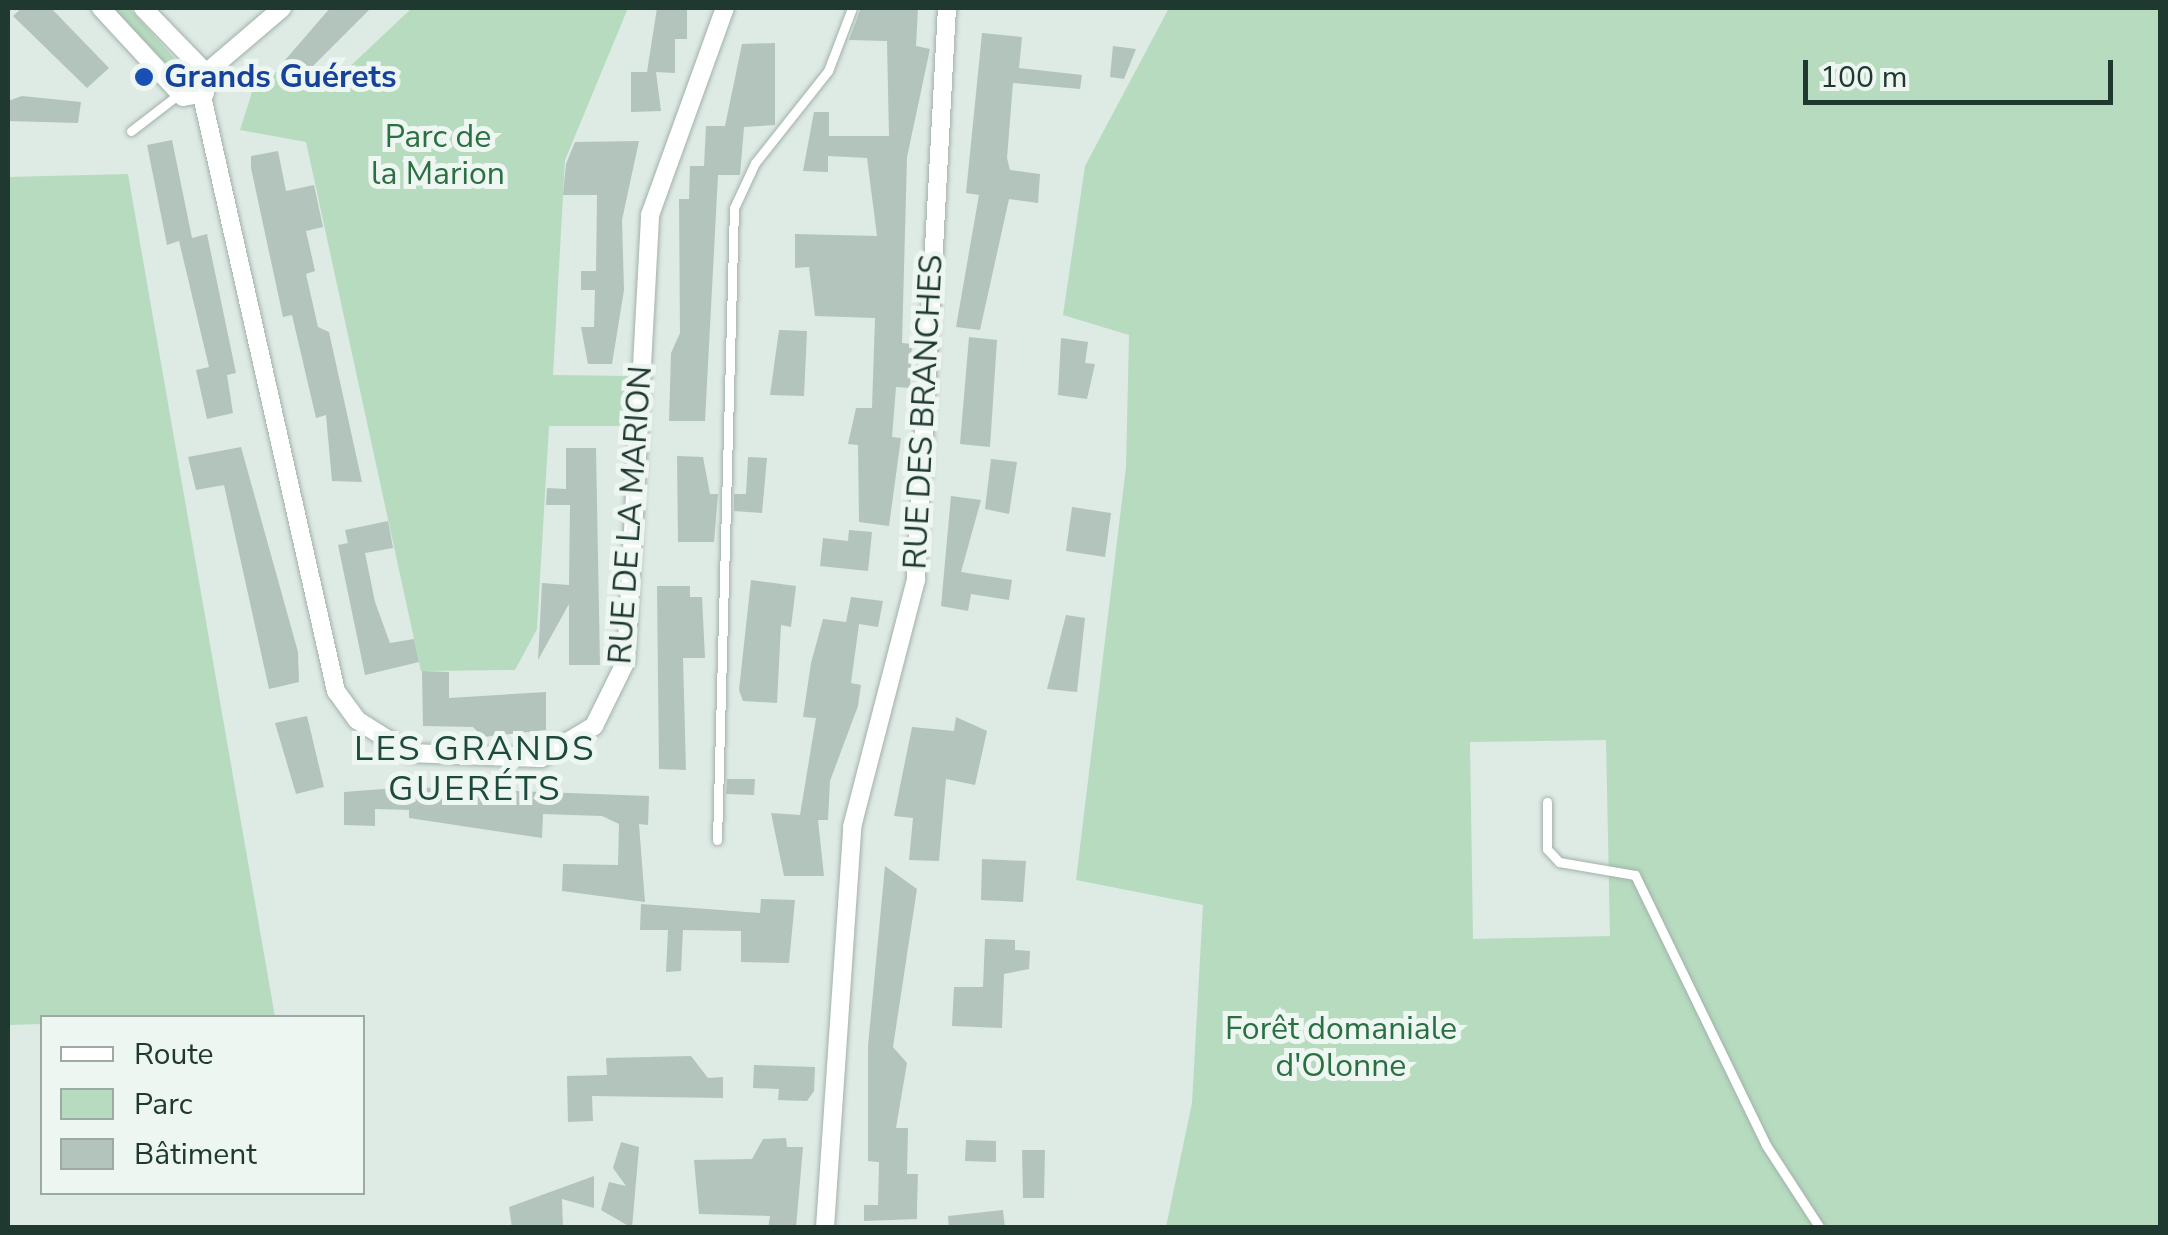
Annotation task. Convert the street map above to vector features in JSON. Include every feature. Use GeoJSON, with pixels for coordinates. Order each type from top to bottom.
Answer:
{"type":"FeatureCollection","features":[{"type":"Feature","properties":{"kind":"street"},"geometry":{"type":"LineString","coordinates":[[101,8],[180,94],[202,96],[206,73],[282,8]]}},
{"type":"Feature","properties":{"kind":"street"},"geometry":{"type":"LineString","coordinates":[[143,8],[206,73]]}},
{"type":"Feature","properties":{"kind":"street","name":"RUE DE LA MARION"},"geometry":{"type":"LineString","coordinates":[[202,96],[336,691],[357,720],[409,753],[541,758],[594,726],[626,661],[650,216],[725,8]]}},
{"type":"Feature","properties":{"kind":"street","name":"RUE DES BRANCHES"},"geometry":{"type":"LineString","coordinates":[[825,1228],[852,827],[916,580],[947,8]]}},
{"type":"Feature","properties":{"kind":"lane"},"geometry":{"type":"LineString","coordinates":[[717,840],[734,208],[755,163],[828,72],[852,8]]}},
{"type":"Feature","properties":{"kind":"lane"},"geometry":{"type":"LineString","coordinates":[[132,130],[180,94]]}},
{"type":"Feature","properties":{"kind":"lane"},"geometry":{"type":"LineString","coordinates":[[1547,802],[1547,849],[1559,862],[1635,876],[1766,1145],[1820,1228]]}},
{"type":"Feature","properties":{"kind":"green space"},"geometry":{"type":"Polygon","coordinates":[[[112,8],[129,8],[197,84],[188,86],[112,8]]]}},
{"type":"Feature","properties":{"kind":"green space","name":"Parc de la Marion"},"geometry":{"type":"Polygon","coordinates":[[[412,8],[628,8],[565,160],[553,375],[628,376],[626,426],[549,426],[537,629],[515,670],[421,671],[306,142],[240,130],[260,67],[327,88],[412,8]]]}},
{"type":"Feature","properties":{"kind":"green space","name":"Forêt domaniale d'Olonne"},"geometry":{"type":"Polygon","coordinates":[[[1169,8],[2160,8],[2160,1227],[1166,1227],[1192,1103],[1203,905],[1076,880],[1126,467],[1129,335],[1063,315],[1085,166],[1169,8]],[[1606,740],[1470,742],[1473,939],[1610,936],[1606,740]]]}},
{"type":"Feature","properties":{"kind":"green space"},"geometry":{"type":"Polygon","coordinates":[[[128,174],[275,1015],[40,1015],[40,1024],[8,1025],[8,177],[128,174]]]}},
{"type":"Feature","properties":{"kind":"building"},"geometry":{"type":"Polygon","coordinates":[[[22,8],[51,8],[109,68],[87,88],[13,16],[22,8]]]}},
{"type":"Feature","properties":{"kind":"building"},"geometry":{"type":"Polygon","coordinates":[[[330,8],[371,8],[305,74],[280,66],[330,8]]]}},
{"type":"Feature","properties":{"kind":"building"},"geometry":{"type":"Polygon","coordinates":[[[657,8],[687,8],[687,39],[675,39],[675,73],[656,72],[661,111],[631,112],[631,72],[647,72],[657,8]]]}},
{"type":"Feature","properties":{"kind":"building"},"geometry":{"type":"Polygon","coordinates":[[[861,8],[918,8],[916,46],[930,49],[907,157],[902,343],[912,344],[910,388],[896,387],[892,437],[901,438],[889,526],[859,522],[858,445],[848,444],[856,408],[872,408],[875,318],[815,316],[809,267],[795,268],[795,234],[877,236],[867,158],[828,156],[828,172],[803,171],[814,112],[829,112],[829,136],[889,136],[887,41],[849,40],[861,8]]]}},
{"type":"Feature","properties":{"kind":"building"},"geometry":{"type":"Polygon","coordinates":[[[982,33],[1022,37],[1019,68],[1082,75],[1080,89],[1013,83],[1007,158],[1010,170],[1040,174],[1038,203],[1009,199],[980,330],[956,327],[979,195],[966,193],[982,33]]]}},
{"type":"Feature","properties":{"kind":"building"},"geometry":{"type":"Polygon","coordinates":[[[775,43],[775,125],[744,127],[740,175],[718,175],[705,421],[669,421],[671,353],[680,333],[679,199],[689,199],[690,166],[704,166],[706,126],[725,126],[742,44],[775,43]]]}},
{"type":"Feature","properties":{"kind":"building"},"geometry":{"type":"Polygon","coordinates":[[[1113,46],[1136,49],[1124,79],[1110,77],[1113,46]]]}},
{"type":"Feature","properties":{"kind":"building"},"geometry":{"type":"Polygon","coordinates":[[[22,96],[81,102],[78,123],[8,121],[8,101],[22,96]]]}},
{"type":"Feature","properties":{"kind":"building"},"geometry":{"type":"Polygon","coordinates":[[[172,140],[192,238],[207,234],[236,373],[227,375],[233,413],[207,419],[196,370],[209,367],[179,241],[167,245],[147,145],[172,140]]]}},
{"type":"Feature","properties":{"kind":"building"},"geometry":{"type":"Polygon","coordinates":[[[639,141],[622,220],[624,290],[612,364],[588,364],[581,327],[594,327],[595,290],[581,290],[581,271],[596,271],[597,195],[563,195],[566,164],[575,142],[639,141]]]}},
{"type":"Feature","properties":{"kind":"building"},"geometry":{"type":"Polygon","coordinates":[[[278,151],[286,191],[314,185],[323,227],[306,231],[315,271],[306,274],[318,327],[329,332],[362,482],[332,481],[326,415],[316,418],[292,315],[283,317],[251,168],[251,156],[278,151]]]}},
{"type":"Feature","properties":{"kind":"building"},"geometry":{"type":"Polygon","coordinates":[[[779,330],[807,331],[804,396],[770,395],[779,330]]]}},
{"type":"Feature","properties":{"kind":"building"},"geometry":{"type":"Polygon","coordinates":[[[969,337],[997,340],[990,447],[960,444],[969,337]]]}},
{"type":"Feature","properties":{"kind":"building"},"geometry":{"type":"Polygon","coordinates":[[[1061,338],[1088,342],[1085,363],[1095,364],[1087,399],[1058,395],[1061,338]]]}},
{"type":"Feature","properties":{"kind":"building"},"geometry":{"type":"Polygon","coordinates":[[[241,447],[298,652],[299,682],[269,689],[224,485],[196,490],[188,457],[241,447]]]}},
{"type":"Feature","properties":{"kind":"building"},"geometry":{"type":"Polygon","coordinates":[[[566,448],[596,448],[600,665],[569,665],[569,604],[538,660],[542,583],[569,585],[570,505],[546,505],[547,488],[566,489],[566,448]]]}},
{"type":"Feature","properties":{"kind":"building"},"geometry":{"type":"Polygon","coordinates":[[[677,456],[703,457],[710,494],[718,494],[714,542],[678,542],[677,456]]]}},
{"type":"Feature","properties":{"kind":"building"},"geometry":{"type":"Polygon","coordinates":[[[748,457],[767,458],[762,513],[734,511],[734,494],[746,494],[748,457]]]}},
{"type":"Feature","properties":{"kind":"building"},"geometry":{"type":"Polygon","coordinates":[[[991,459],[1017,462],[1009,514],[985,509],[991,459]]]}},
{"type":"Feature","properties":{"kind":"building"},"geometry":{"type":"Polygon","coordinates":[[[951,496],[981,500],[961,572],[1012,580],[1009,600],[971,594],[968,611],[941,606],[951,496]]]}},
{"type":"Feature","properties":{"kind":"building"},"geometry":{"type":"Polygon","coordinates":[[[1072,507],[1111,513],[1105,557],[1066,551],[1072,507]]]}},
{"type":"Feature","properties":{"kind":"building"},"geometry":{"type":"Polygon","coordinates":[[[388,521],[393,548],[365,553],[375,602],[390,643],[414,639],[419,662],[365,675],[338,545],[348,543],[345,530],[388,521]]]}},
{"type":"Feature","properties":{"kind":"building"},"geometry":{"type":"Polygon","coordinates":[[[849,530],[872,532],[868,571],[820,566],[823,538],[848,541],[849,530]]]}},
{"type":"Feature","properties":{"kind":"building"},"geometry":{"type":"Polygon","coordinates":[[[751,580],[796,586],[791,627],[781,625],[777,703],[743,701],[739,690],[751,580]]]}},
{"type":"Feature","properties":{"kind":"building"},"geometry":{"type":"Polygon","coordinates":[[[657,586],[690,586],[690,597],[702,597],[705,658],[683,658],[686,770],[659,769],[657,586]]]}},
{"type":"Feature","properties":{"kind":"building"},"geometry":{"type":"Polygon","coordinates":[[[851,597],[883,601],[878,627],[859,624],[851,683],[861,685],[858,706],[830,781],[828,820],[818,820],[824,876],[784,876],[771,813],[800,815],[816,718],[803,717],[811,663],[823,619],[846,622],[851,597]]]}},
{"type":"Feature","properties":{"kind":"building"},"geometry":{"type":"Polygon","coordinates":[[[1066,615],[1085,618],[1077,692],[1047,689],[1066,615]]]}},
{"type":"Feature","properties":{"kind":"building"},"geometry":{"type":"Polygon","coordinates":[[[422,671],[449,672],[449,698],[546,692],[546,730],[483,737],[473,727],[423,726],[422,671]]]}},
{"type":"Feature","properties":{"kind":"building"},"geometry":{"type":"Polygon","coordinates":[[[307,716],[324,787],[296,794],[275,723],[307,716]]]}},
{"type":"Feature","properties":{"kind":"building"},"geometry":{"type":"Polygon","coordinates":[[[956,717],[987,731],[975,785],[946,779],[939,861],[909,860],[913,818],[894,816],[912,727],[954,731],[956,717]]]}},
{"type":"Feature","properties":{"kind":"building"},"geometry":{"type":"Polygon","coordinates":[[[727,779],[755,779],[754,795],[726,794],[727,779]]]}},
{"type":"Feature","properties":{"kind":"building"},"geometry":{"type":"Polygon","coordinates":[[[409,787],[649,796],[648,825],[639,824],[645,902],[562,891],[563,864],[618,865],[619,824],[602,816],[543,814],[542,838],[409,818],[409,810],[375,809],[375,826],[344,825],[344,792],[409,787]]]}},
{"type":"Feature","properties":{"kind":"building"},"geometry":{"type":"Polygon","coordinates":[[[982,859],[1026,861],[1023,902],[981,900],[982,859]]]}},
{"type":"Feature","properties":{"kind":"building"},"geometry":{"type":"Polygon","coordinates":[[[885,866],[917,889],[893,1047],[907,1063],[896,1128],[908,1128],[907,1174],[918,1174],[917,1219],[864,1221],[864,1205],[878,1205],[879,1162],[868,1161],[868,1046],[885,866]]]}},
{"type":"Feature","properties":{"kind":"building"},"geometry":{"type":"Polygon","coordinates":[[[761,899],[795,900],[789,963],[741,962],[741,931],[683,930],[681,971],[666,972],[668,930],[640,930],[641,904],[760,913],[761,899]]]}},
{"type":"Feature","properties":{"kind":"building"},"geometry":{"type":"Polygon","coordinates":[[[985,939],[1015,940],[1015,950],[1030,951],[1029,969],[1004,974],[1002,1028],[952,1026],[954,987],[983,987],[985,939]]]}},
{"type":"Feature","properties":{"kind":"building"},"geometry":{"type":"Polygon","coordinates":[[[691,1056],[708,1078],[723,1077],[723,1098],[592,1096],[593,1121],[568,1122],[567,1076],[607,1075],[606,1058],[691,1056]]]}},
{"type":"Feature","properties":{"kind":"building"},"geometry":{"type":"Polygon","coordinates":[[[754,1065],[815,1067],[814,1091],[807,1101],[778,1100],[779,1089],[753,1088],[754,1065]]]}},
{"type":"Feature","properties":{"kind":"building"},"geometry":{"type":"Polygon","coordinates":[[[786,1138],[787,1147],[803,1147],[796,1228],[768,1228],[770,1216],[699,1214],[694,1160],[752,1159],[763,1139],[786,1138]]]}},
{"type":"Feature","properties":{"kind":"building"},"geometry":{"type":"Polygon","coordinates":[[[966,1140],[996,1141],[996,1162],[965,1161],[966,1140]]]}},
{"type":"Feature","properties":{"kind":"building"},"geometry":{"type":"Polygon","coordinates":[[[621,1142],[639,1147],[632,1228],[601,1210],[609,1182],[626,1186],[613,1168],[621,1142]]]}},
{"type":"Feature","properties":{"kind":"building"},"geometry":{"type":"Polygon","coordinates":[[[1022,1150],[1045,1150],[1044,1198],[1023,1198],[1022,1150]]]}},
{"type":"Feature","properties":{"kind":"building"},"geometry":{"type":"Polygon","coordinates":[[[594,1176],[594,1208],[562,1199],[563,1228],[512,1228],[509,1207],[594,1176]]]}},
{"type":"Feature","properties":{"kind":"building"},"geometry":{"type":"Polygon","coordinates":[[[1003,1210],[1005,1228],[949,1228],[948,1216],[1003,1210]]]}},
{"type":"Feature","properties":{"kind":"place","name":"Grands Guérets"},"geometry":{"type":"Point","coordinates":[144,77]}},
{"type":"Feature","properties":{"kind":"district","name":"LES GRANDS GUERÉTS"},"geometry":{"type":"Point","coordinates":[475,769]}}]}
